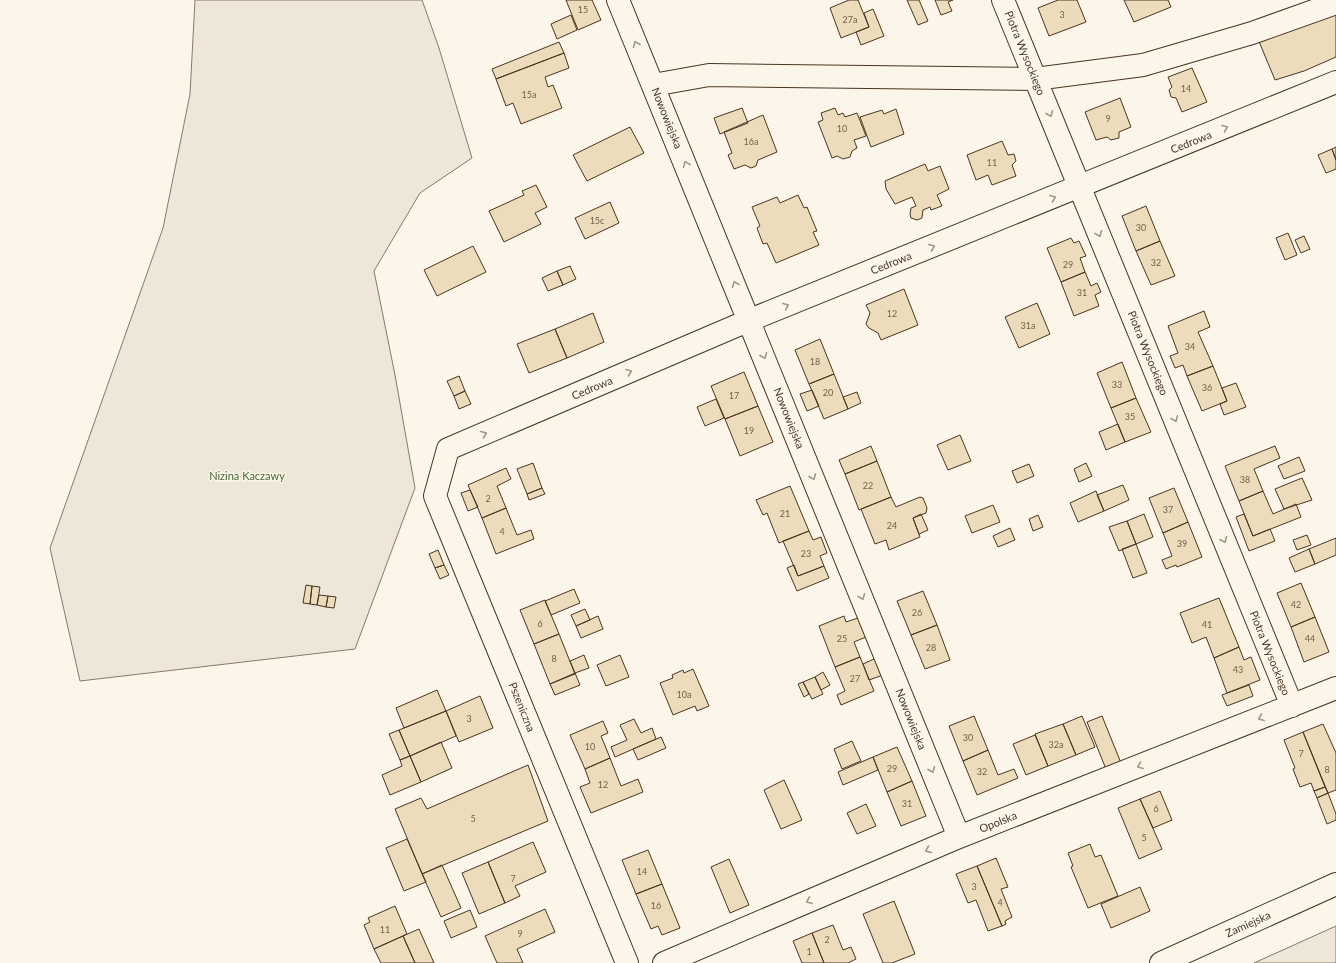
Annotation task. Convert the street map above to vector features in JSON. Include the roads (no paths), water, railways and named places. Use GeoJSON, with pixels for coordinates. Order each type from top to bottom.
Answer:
{"type":"FeatureCollection","features":[{"type":"Feature","properties":{"kind":"street","name":"Nowowiejska"},"geometry":{"type":"LineString","coordinates":[[618,0],[750,320],[959,837]]}},
{"type":"Feature","properties":{"kind":"street","name":"Piotra Wysockiego"},"geometry":{"type":"LineString","coordinates":[[1003,0],[1292,706]]}},
{"type":"Feature","properties":{"kind":"street"},"geometry":{"type":"LineString","coordinates":[[653,85],[709,75],[1035,79],[1142,65],[1252,33],[1336,3]]}},
{"type":"Feature","properties":{"kind":"street","name":"Cedrowa"},"geometry":{"type":"LineString","coordinates":[[448,449],[750,320],[1336,82]]}},
{"type":"Feature","properties":{"kind":"street","name":"Pszeniczna"},"geometry":{"type":"LineString","coordinates":[[448,449],[435,496],[627,963]]}},
{"type":"Feature","properties":{"kind":"street","name":"Opolska"},"geometry":{"type":"LineString","coordinates":[[664,963],[959,837],[1336,688]]}},
{"type":"Feature","properties":{"kind":"street","name":"Zamiejska"},"geometry":{"type":"LineString","coordinates":[[1161,963],[1336,884]]}},
{"type":"Feature","properties":{"kind":"park label","name":"Nizina Kaczawy"},"geometry":{"type":"Point","coordinates":[247,476]}}]}
